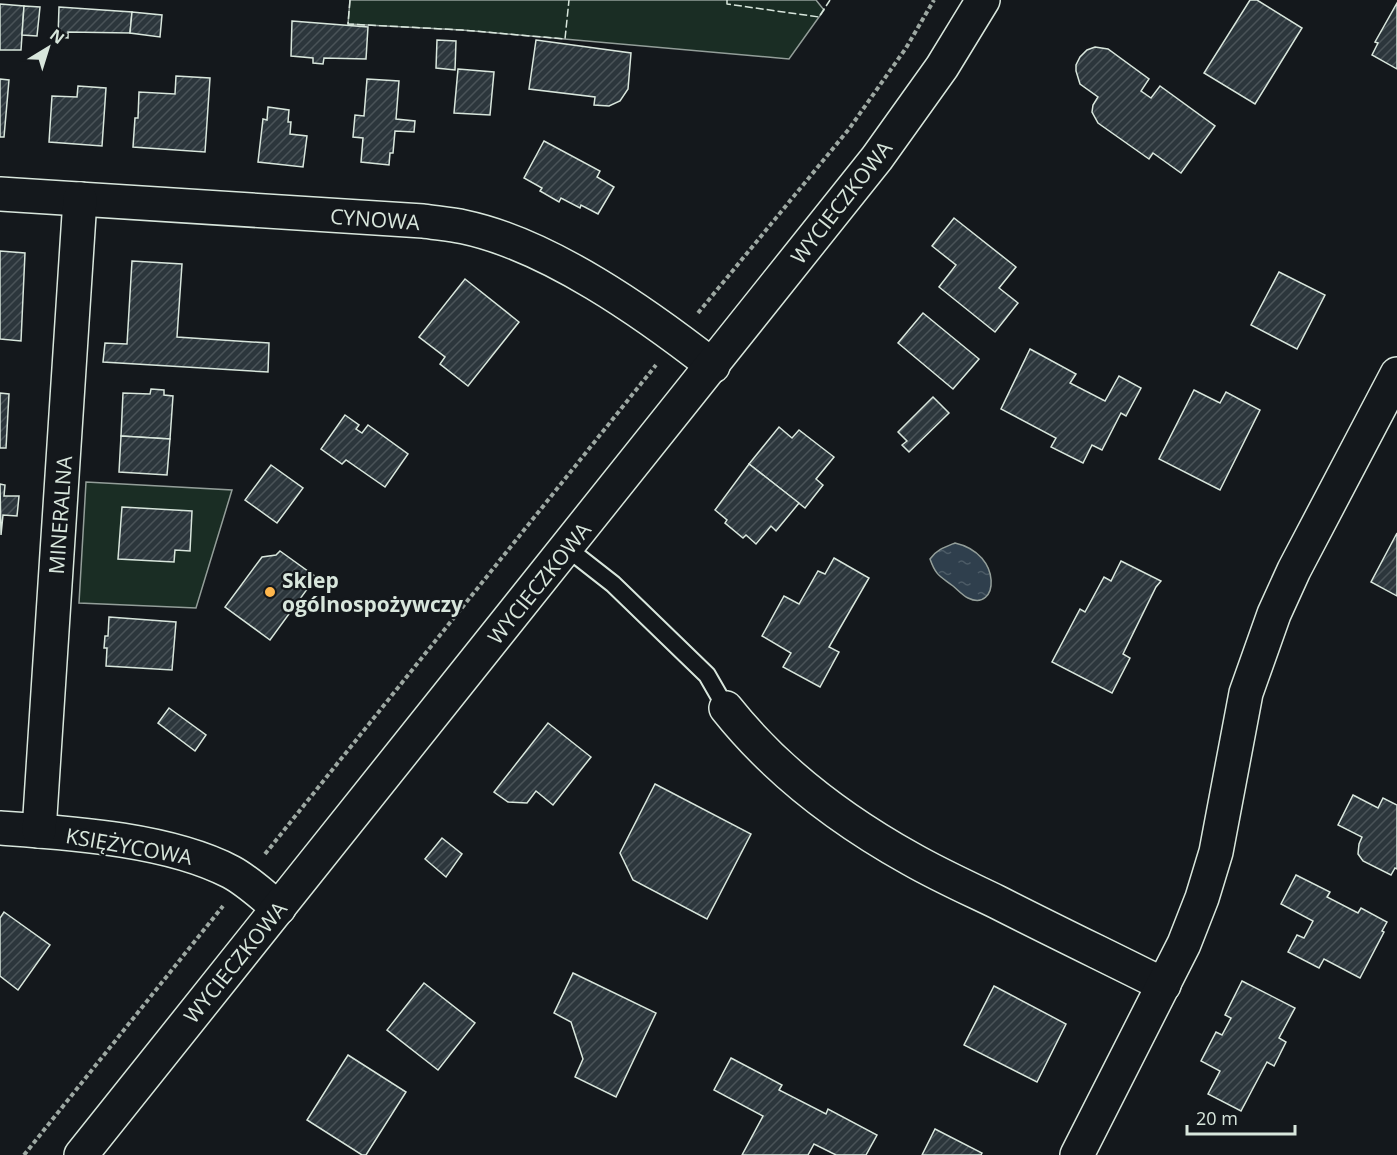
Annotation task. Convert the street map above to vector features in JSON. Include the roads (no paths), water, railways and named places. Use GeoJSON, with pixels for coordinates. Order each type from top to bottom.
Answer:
{"type":"FeatureCollection","features":[{"type":"Feature","properties":{"kind":"street","name":"WYCIECZKOWA"},"geometry":{"type":"LineString","coordinates":[[81,1155],[878,158],[942,67],[983,0]]}},
{"type":"Feature","properties":{"kind":"street","name":"CYNOWA"},"geometry":{"type":"LineString","coordinates":[[0,194],[423,221],[465,227],[507,241],[598,285],[677,338],[713,366]]}},
{"type":"Feature","properties":{"kind":"street","name":"MINERALNA"},"geometry":{"type":"LineString","coordinates":[[39,831],[80,199]]}},
{"type":"Feature","properties":{"kind":"street"},"geometry":{"type":"LineString","coordinates":[[1077,1155],[1184,944],[1202,898],[1226,803],[1236,736],[1246,693],[1274,614],[1294,570],[1392,393]]}},
{"type":"Feature","properties":{"kind":"street"},"geometry":{"type":"LineString","coordinates":[[726,708],[770,758],[861,829],[912,860],[1164,985]]}},
{"type":"Feature","properties":{"kind":"street","name":"KSIĘŻYCOWA"},"geometry":{"type":"LineString","coordinates":[[0,828],[91,836],[158,848],[204,860],[232,873],[279,908]]}},
{"type":"Feature","properties":{"kind":"lane"},"geometry":{"type":"LineString","coordinates":[[567,548],[614,584],[707,675],[726,708]]}},
{"type":"Feature","properties":{"kind":"water"},"geometry":{"type":"Polygon","coordinates":[[[955,543],[971,549],[982,558],[989,569],[990,590],[986,597],[978,600],[968,598],[934,569],[930,559],[932,556],[955,543]]]}},
{"type":"Feature","properties":{"kind":"place","name":"Sklep ogólnospożywczy"},"geometry":{"type":"Point","coordinates":[270,592]}}]}
